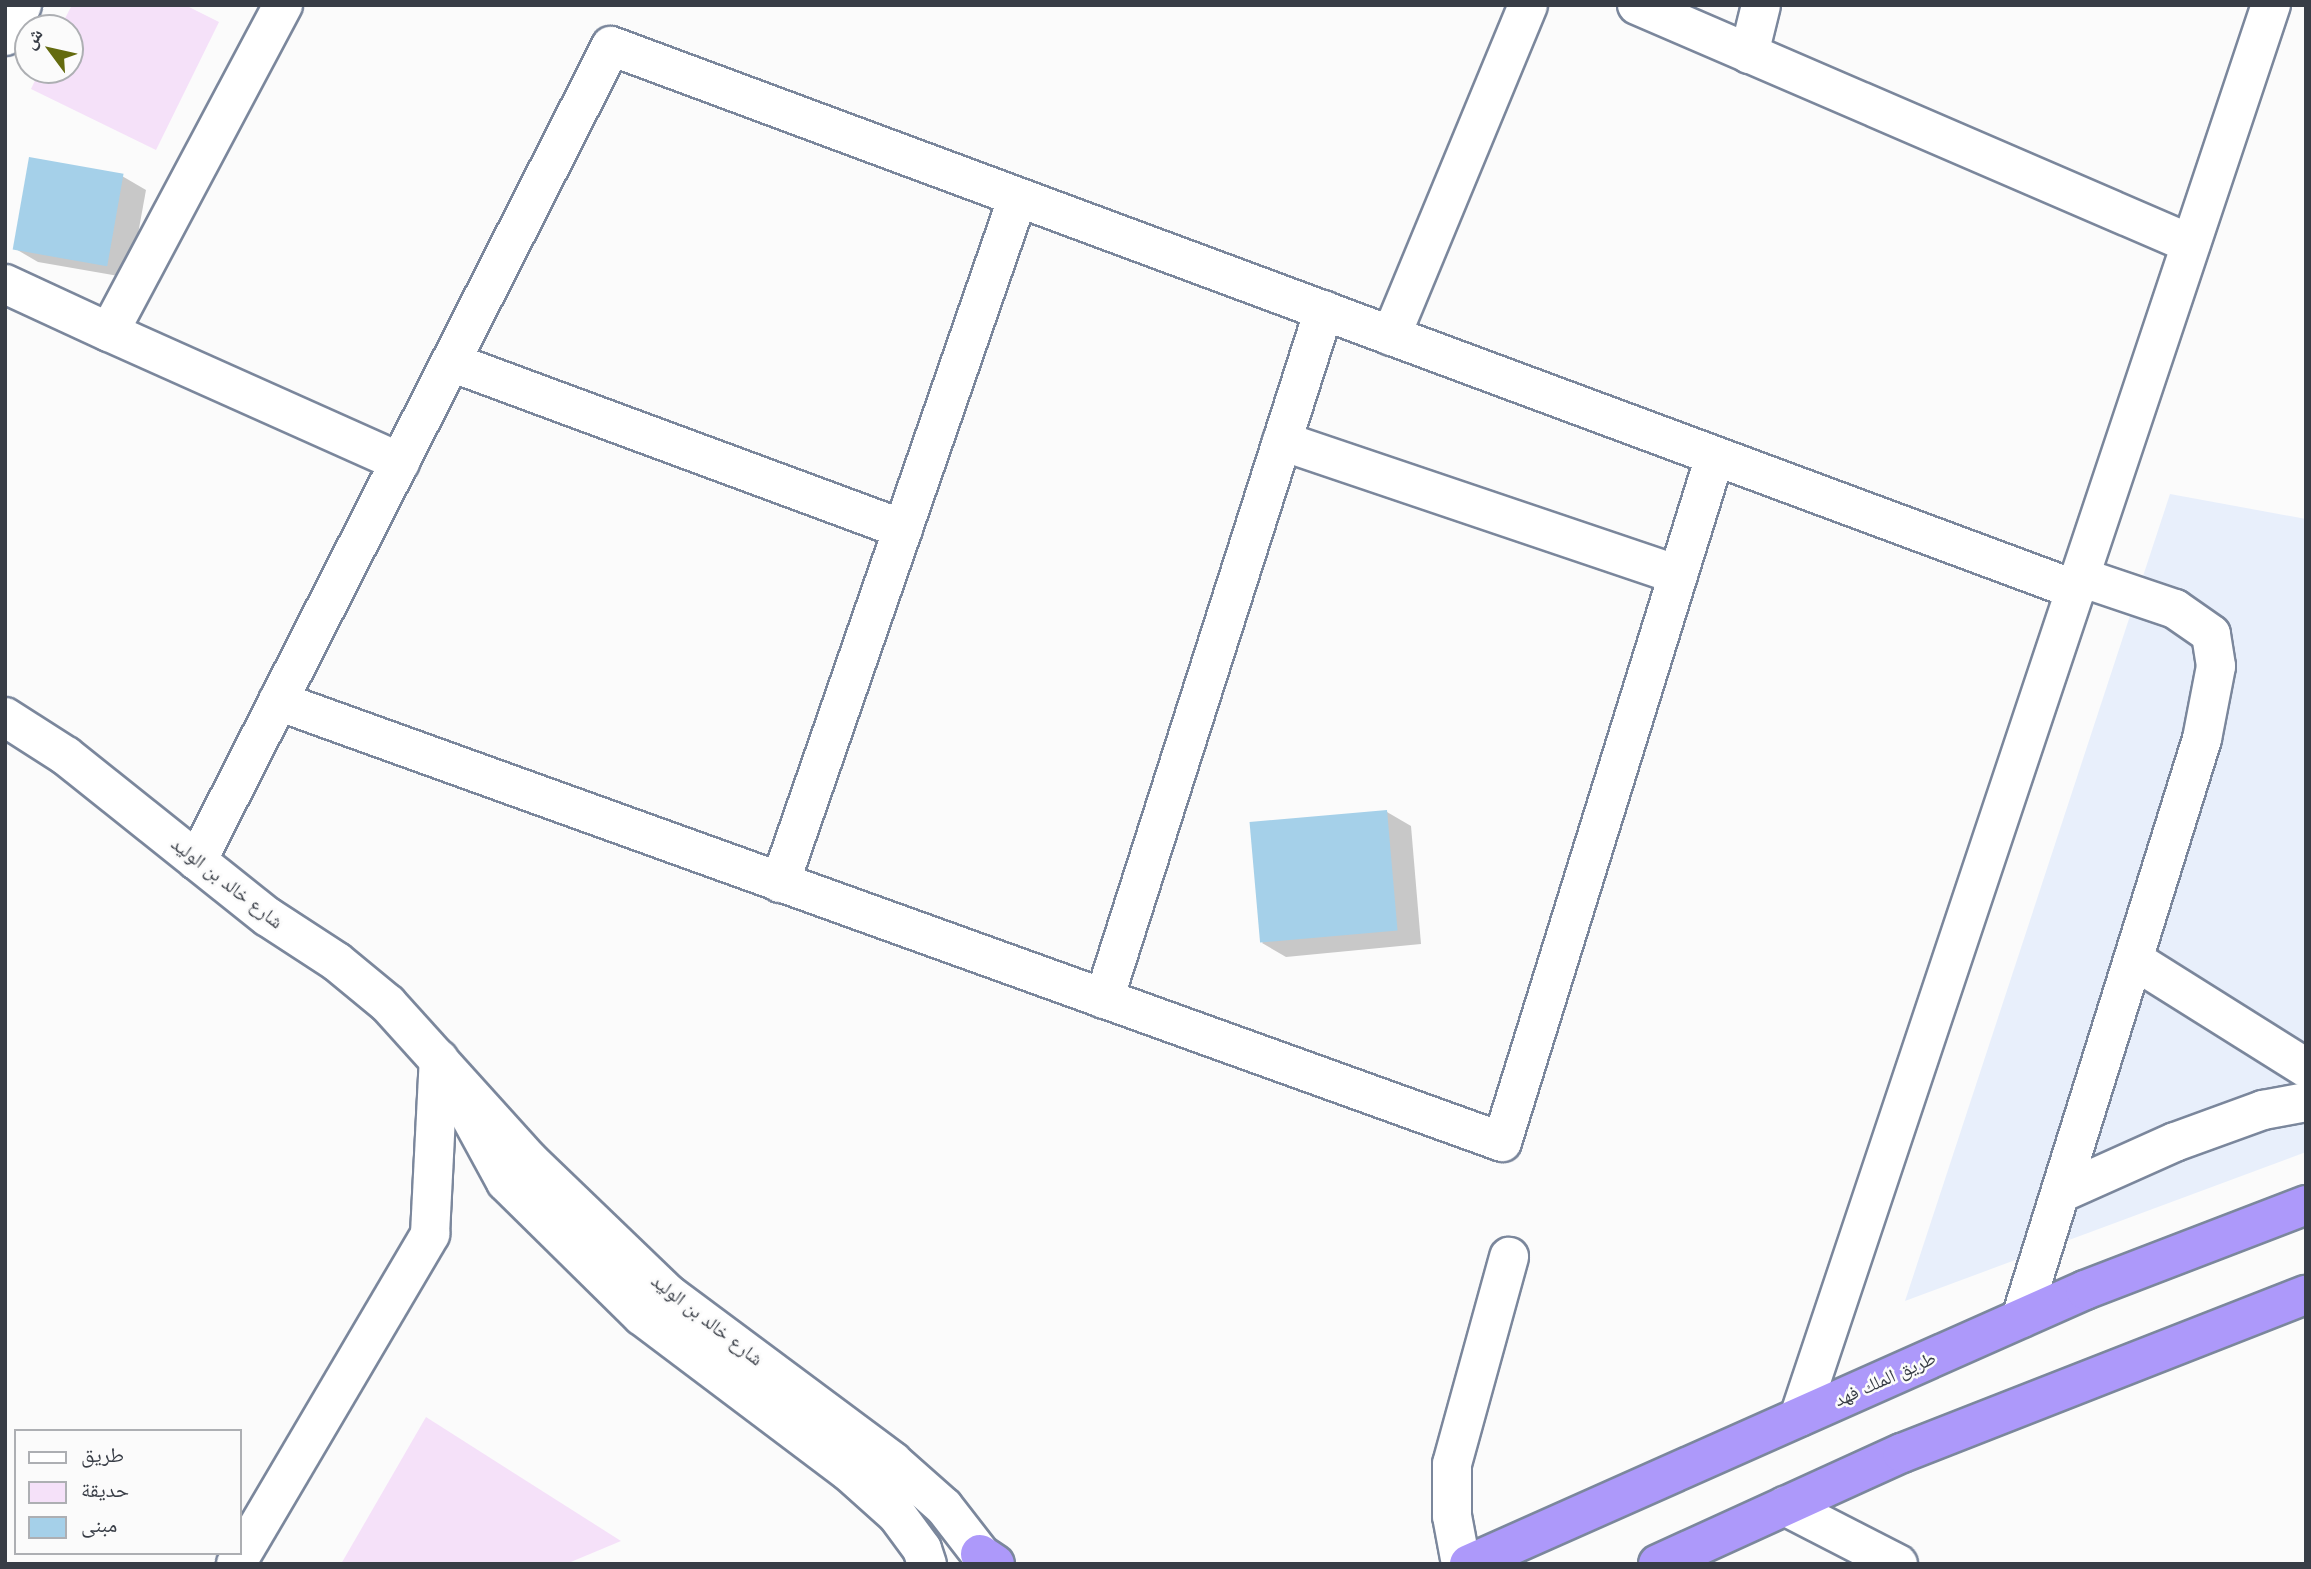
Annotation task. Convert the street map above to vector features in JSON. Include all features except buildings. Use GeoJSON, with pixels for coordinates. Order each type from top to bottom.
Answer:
{"type":"FeatureCollection","features":[{"type":"Feature","properties":{"kind":"highway","name":"طريق الملك فهد"},"geometry":{"type":"LineString","coordinates":[[1469,1564],[2085,1290],[2306,1206]]}},
{"type":"Feature","properties":{"kind":"highway"},"geometry":{"type":"LineString","coordinates":[[1658,1564],[1902,1453],[2306,1295]]}},
{"type":"Feature","properties":{"kind":"street"},"geometry":{"type":"LineString","coordinates":[[5,36],[22,5]]}},
{"type":"Feature","properties":{"kind":"street"},"geometry":{"type":"LineString","coordinates":[[109,332],[283,5]]}},
{"type":"Feature","properties":{"kind":"street"},"geometry":{"type":"LineString","coordinates":[[1391,336],[1528,5]]}},
{"type":"Feature","properties":{"kind":"street"},"geometry":{"type":"LineString","coordinates":[[1637,5],[2191,244]]}},
{"type":"Feature","properties":{"kind":"street"},"geometry":{"type":"LineString","coordinates":[[1749,54],[1761,5]]}},
{"type":"Feature","properties":{"kind":"street"},"geometry":{"type":"LineString","coordinates":[[1799,1417],[2271,5]]}},
{"type":"Feature","properties":{"kind":"street"},"geometry":{"type":"LineString","coordinates":[[197,861],[611,46],[1715,456],[2078,584],[2175,609],[2211,634],[2216,666],[2203,739],[2021,1318]]}},
{"type":"Feature","properties":{"kind":"street"},"geometry":{"type":"LineString","coordinates":[[780,883],[1018,197]]}},
{"type":"Feature","properties":{"kind":"street"},"geometry":{"type":"LineString","coordinates":[[5,284],[400,463]]}},
{"type":"Feature","properties":{"kind":"street"},"geometry":{"type":"LineString","coordinates":[[1104,999],[1324,310]]}},
{"type":"Feature","properties":{"kind":"street"},"geometry":{"type":"LineString","coordinates":[[450,362],[903,529]]}},
{"type":"Feature","properties":{"kind":"street"},"geometry":{"type":"LineString","coordinates":[[1282,441],[1678,575]]}},
{"type":"Feature","properties":{"kind":"street"},"geometry":{"type":"LineString","coordinates":[[278,701],[1502,1142],[1715,456]]}},
{"type":"Feature","properties":{"kind":"street","name":"شارع خالد بن الوليد"},"geometry":{"type":"LineString","coordinates":[[5,717],[66,757],[268,916],[337,962],[388,1004],[530,1161],[667,1293],[892,1461],[944,1507],[988,1560]]}},
{"type":"Feature","properties":{"kind":"street"},"geometry":{"type":"LineString","coordinates":[[2134,960],[2306,1068]]}},
{"type":"Feature","properties":{"kind":"street"},"geometry":{"type":"LineString","coordinates":[[242,1554],[430,1234],[439,1059]]}},
{"type":"Feature","properties":{"kind":"street","name":"شارع خالد بن الوليد"},"geometry":{"type":"LineString","coordinates":[[439,1059],[506,1182],[642,1316],[848,1471],[897,1515],[913,1559]]}},
{"type":"Feature","properties":{"kind":"street"},"geometry":{"type":"LineString","coordinates":[[2061,1193],[2188,1138],[2263,1110],[2306,1102]]}},
{"type":"Feature","properties":{"kind":"street"},"geometry":{"type":"LineString","coordinates":[[1461,1564],[1452,1516],[1452,1464],[1509,1257]]}},
{"type":"Feature","properties":{"kind":"street"},"geometry":{"type":"LineString","coordinates":[[1785,1506],[1898,1564]]}},
{"type":"Feature","properties":{"kind":"shaded area"},"geometry":{"type":"Polygon","coordinates":[[[2170,494],[2306,519],[2306,1152],[1905,1301],[2170,494]]]}},
{"type":"Feature","properties":{"kind":"green space"},"geometry":{"type":"Polygon","coordinates":[[[72,5],[185,5],[219,22],[156,150],[31,89],[33,84],[84,84],[84,14],[67,14],[72,5]]]}},
{"type":"Feature","properties":{"kind":"green space"},"geometry":{"type":"Polygon","coordinates":[[[426,1417],[621,1541],[566,1564],[341,1564],[426,1417]]]}}]}
